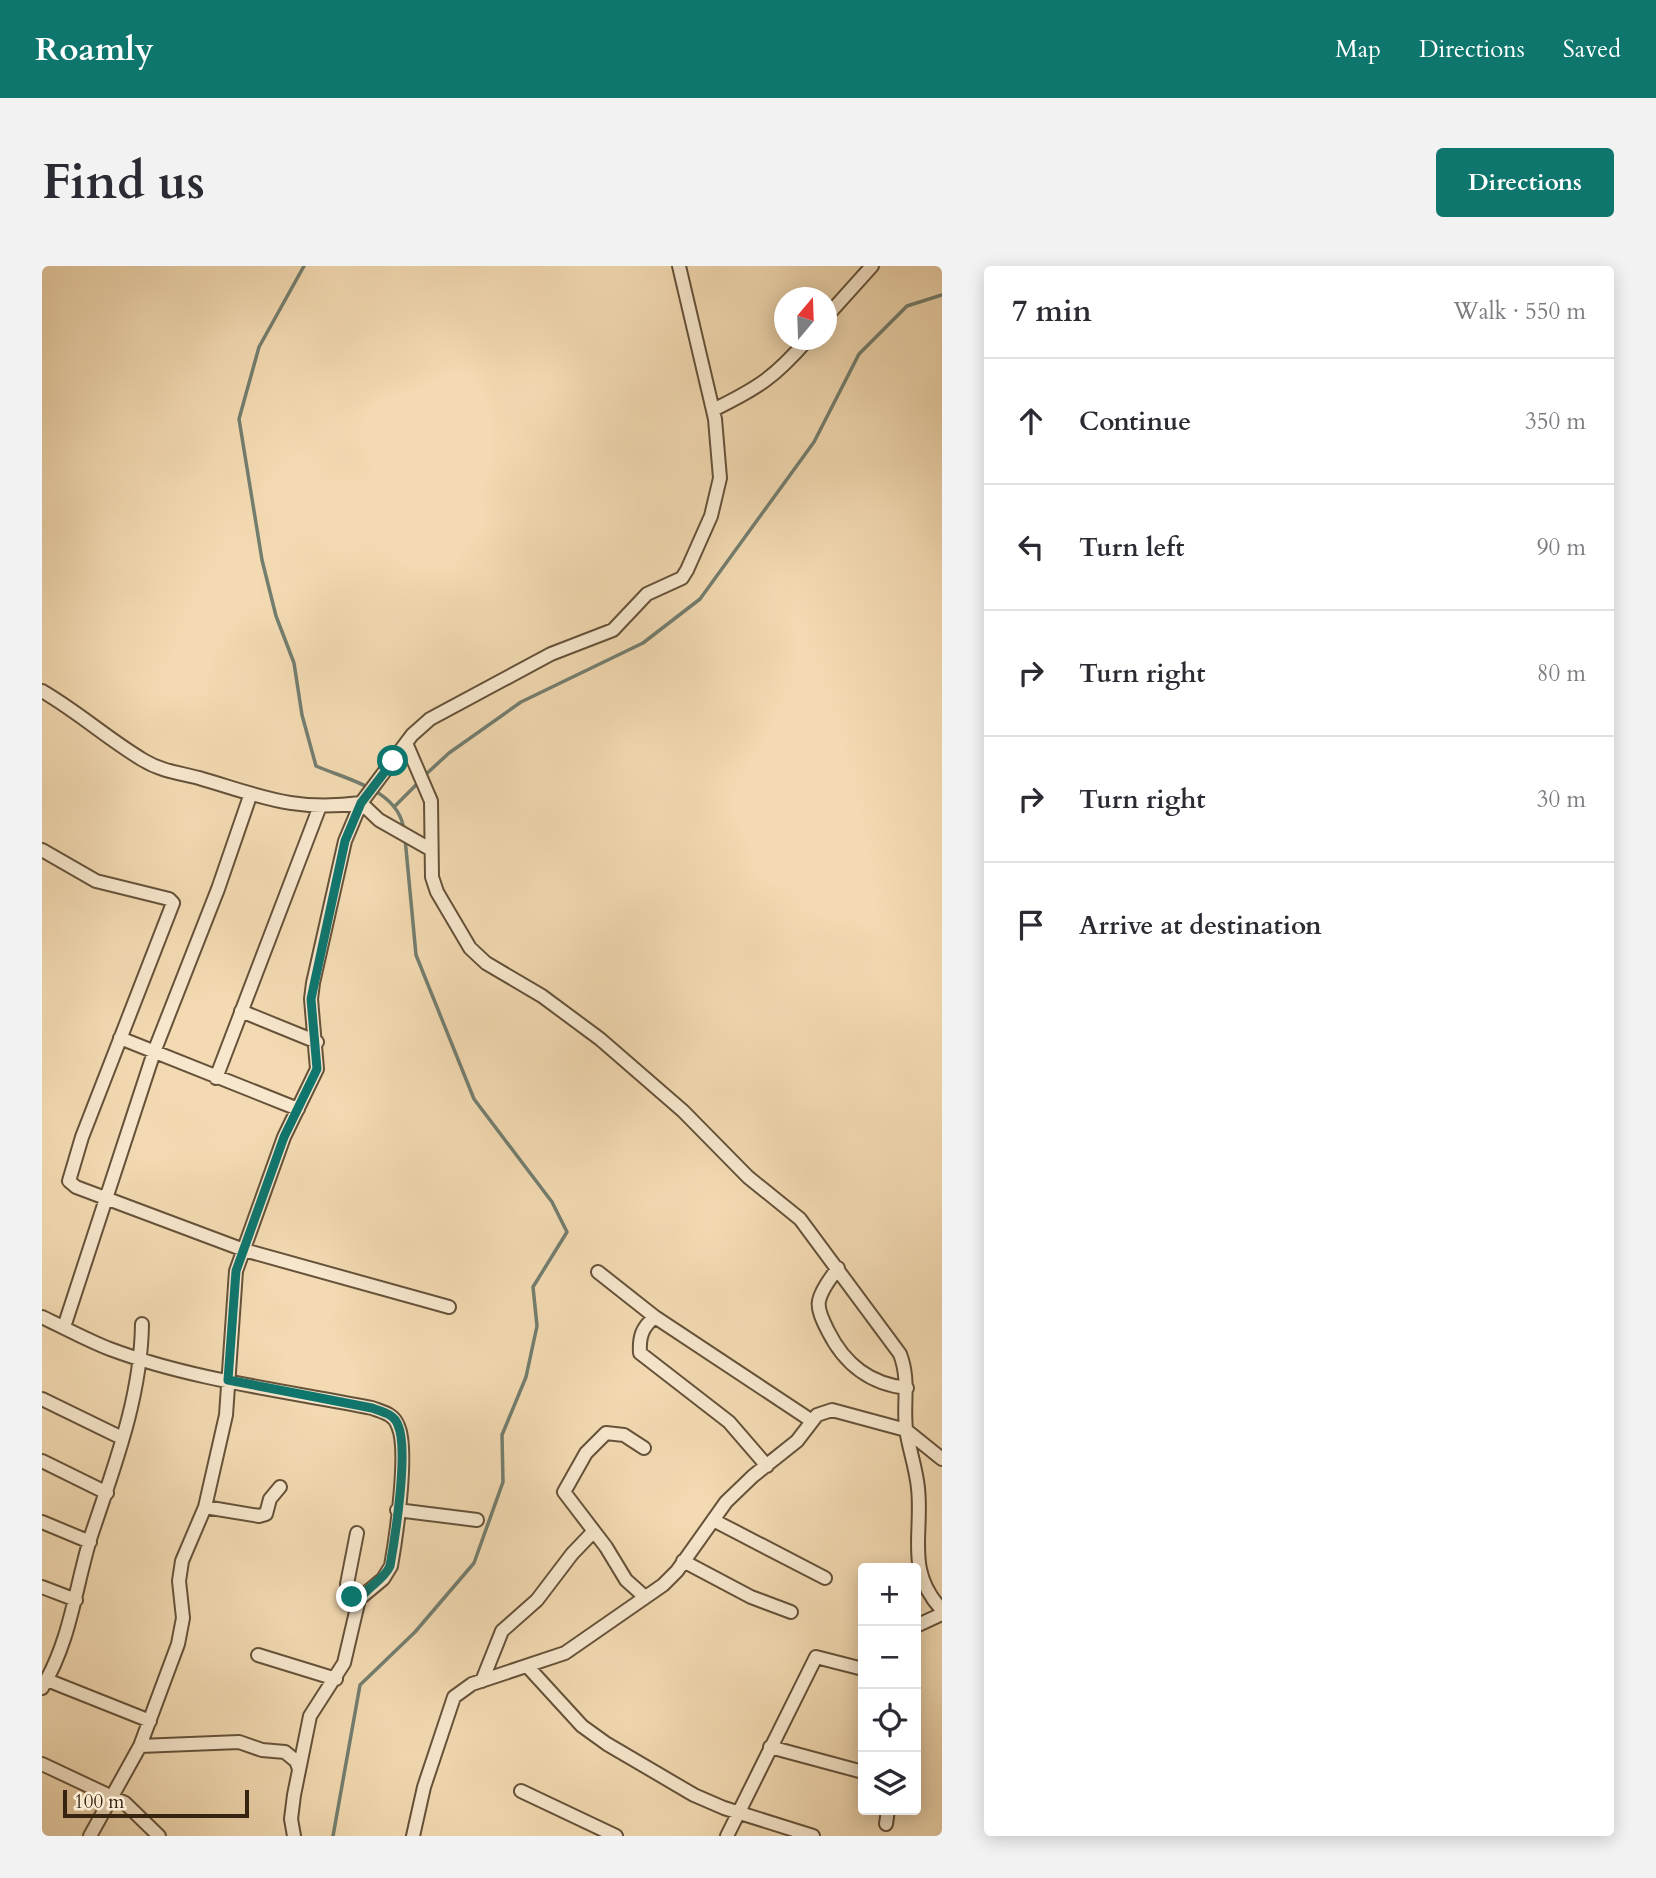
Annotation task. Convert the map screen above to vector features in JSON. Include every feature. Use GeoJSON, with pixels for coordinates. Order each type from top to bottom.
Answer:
{"type":"FeatureCollection","features":[{"type":"Feature","properties":{"kind":"street"},"geometry":{"type":"LineString","coordinates":[[90,1836],[140,1746],[181,1630],[183,1618],[179,1581],[182,1561],[205,1507],[223,1433],[233,1283],[284,1137],[317,1069],[317,1042],[312,1019],[313,984],[345,841],[361,803],[406,743],[430,719],[551,654],[621,624],[647,594],[682,578],[703,539],[718,494],[720,478],[713,410],[690,325],[679,266]]}},
{"type":"Feature","properties":{"kind":"street"},"geometry":{"type":"LineString","coordinates":[[837,306],[872,266]]}},
{"type":"Feature","properties":{"kind":"street"},"geometry":{"type":"LineString","coordinates":[[713,410],[763,385],[798,350]]}},
{"type":"Feature","properties":{"kind":"street"},"geometry":{"type":"LineString","coordinates":[[42,691],[156,767],[284,804],[320,806],[361,803],[379,820],[430,849]]}},
{"type":"Feature","properties":{"kind":"street"},"geometry":{"type":"LineString","coordinates":[[406,743],[432,800],[431,870],[437,892],[477,956],[580,1022],[658,1089],[741,1171],[800,1219],[900,1354],[907,1372],[906,1430],[919,1490],[917,1563]]}},
{"type":"Feature","properties":{"kind":"street"},"geometry":{"type":"LineString","coordinates":[[64,1327],[154,1052],[218,888],[250,796]]}},
{"type":"Feature","properties":{"kind":"street"},"geometry":{"type":"LineString","coordinates":[[216,1078],[320,806]]}},
{"type":"Feature","properties":{"kind":"street"},"geometry":{"type":"LineString","coordinates":[[42,850],[96,881],[169,899],[173,903],[82,1137],[69,1181],[75,1187],[244,1250],[449,1307]]}},
{"type":"Feature","properties":{"kind":"street"},"geometry":{"type":"LineString","coordinates":[[241,1012],[317,1042]]}},
{"type":"Feature","properties":{"kind":"street"},"geometry":{"type":"LineString","coordinates":[[120,1038],[298,1109]]}},
{"type":"Feature","properties":{"kind":"street"},"geometry":{"type":"LineString","coordinates":[[838,1268],[819,1301],[819,1310],[836,1348],[859,1372],[892,1386],[907,1388]]}},
{"type":"Feature","properties":{"kind":"street"},"geometry":{"type":"LineString","coordinates":[[598,1272],[655,1317],[812,1421]]}},
{"type":"Feature","properties":{"kind":"street"},"geometry":{"type":"LineString","coordinates":[[42,1317],[91,1341],[142,1359],[390,1414],[397,1422],[401,1436],[397,1510],[390,1566],[383,1579],[361,1595],[349,1650],[336,1679],[324,1692],[310,1716],[291,1819],[295,1836]]}},
{"type":"Feature","properties":{"kind":"street"},"geometry":{"type":"LineString","coordinates":[[655,1317],[641,1332],[639,1353],[721,1415],[767,1466]]}},
{"type":"Feature","properties":{"kind":"street"},"geometry":{"type":"LineString","coordinates":[[142,1324],[142,1359],[122,1438],[90,1542],[61,1651],[44,1684],[150,1721]]}},
{"type":"Feature","properties":{"kind":"street"},"geometry":{"type":"LineString","coordinates":[[42,1399],[122,1438]]}},
{"type":"Feature","properties":{"kind":"street"},"geometry":{"type":"LineString","coordinates":[[413,1836],[450,1704],[465,1687],[528,1667],[575,1647],[663,1585],[742,1485],[797,1441],[823,1411],[832,1410],[906,1430],[942,1459]]}},
{"type":"Feature","properties":{"kind":"street"},"geometry":{"type":"LineString","coordinates":[[644,1448],[624,1435],[606,1433],[586,1453],[564,1492],[566,1499],[594,1531],[626,1580],[645,1597]]}},
{"type":"Feature","properties":{"kind":"street"},"geometry":{"type":"LineString","coordinates":[[42,1461],[107,1493]]}},
{"type":"Feature","properties":{"kind":"street"},"geometry":{"type":"LineString","coordinates":[[205,1507],[259,1516],[266,1514],[270,1499],[280,1487]]}},
{"type":"Feature","properties":{"kind":"street"},"geometry":{"type":"LineString","coordinates":[[397,1510],[477,1520]]}},
{"type":"Feature","properties":{"kind":"street"},"geometry":{"type":"LineString","coordinates":[[713,1520],[825,1578]]}},
{"type":"Feature","properties":{"kind":"street"},"geometry":{"type":"LineString","coordinates":[[42,1522],[90,1542]]}},
{"type":"Feature","properties":{"kind":"street"},"geometry":{"type":"LineString","coordinates":[[482,1681],[502,1631],[537,1600],[572,1553],[594,1531]]}},
{"type":"Feature","properties":{"kind":"street"},"geometry":{"type":"LineString","coordinates":[[357,1533],[347,1584],[349,1595],[358,1604]]}},
{"type":"Feature","properties":{"kind":"street"},"geometry":{"type":"LineString","coordinates":[[683,1561],[751,1597],[791,1612]]}},
{"type":"Feature","properties":{"kind":"street"},"geometry":{"type":"LineString","coordinates":[[42,1587],[76,1600]]}},
{"type":"Feature","properties":{"kind":"street"},"geometry":{"type":"LineString","coordinates":[[921,1587],[942,1612],[921,1623]]}},
{"type":"Feature","properties":{"kind":"street"},"geometry":{"type":"LineString","coordinates":[[258,1656],[336,1679]]}},
{"type":"Feature","properties":{"kind":"street"},"geometry":{"type":"LineString","coordinates":[[727,1836],[736,1813],[816,1657],[858,1668]]}},
{"type":"Feature","properties":{"kind":"street"},"geometry":{"type":"LineString","coordinates":[[528,1667],[582,1726],[607,1744],[694,1795],[736,1813],[813,1836]]}},
{"type":"Feature","properties":{"kind":"street"},"geometry":{"type":"LineString","coordinates":[[140,1746],[239,1742],[262,1750],[285,1752],[296,1761],[299,1769]]}},
{"type":"Feature","properties":{"kind":"street"},"geometry":{"type":"LineString","coordinates":[[770,1747],[858,1771]]}},
{"type":"Feature","properties":{"kind":"street"},"geometry":{"type":"LineString","coordinates":[[42,1764],[125,1803],[159,1836]]}},
{"type":"Feature","properties":{"kind":"street"},"geometry":{"type":"LineString","coordinates":[[521,1791],[616,1836]]}},
{"type":"Feature","properties":{"kind":"street"},"geometry":{"type":"LineString","coordinates":[[886,1824],[887,1815]]}},
{"type":"Feature","properties":{"kind":"waterway"},"geometry":{"type":"LineString","coordinates":[[304,266],[259,347],[239,419],[262,560],[276,616],[294,663],[302,715],[316,766],[357,782],[383,796],[400,817],[404,831]]}},
{"type":"Feature","properties":{"kind":"waterway"},"geometry":{"type":"LineString","coordinates":[[423,777],[449,753],[521,702],[643,643],[700,599],[814,442],[859,354],[907,306],[942,295]]}},
{"type":"Feature","properties":{"kind":"waterway"},"geometry":{"type":"LineString","coordinates":[[395,806],[418,783]]}},
{"type":"Feature","properties":{"kind":"waterway"},"geometry":{"type":"LineString","coordinates":[[333,1836],[360,1685],[415,1632],[474,1563],[503,1482],[502,1435],[526,1377],[537,1326],[533,1287],[567,1232],[552,1202],[474,1099],[416,955],[405,838]]}},
{"type":"Feature","properties":{"kind":"route"},"geometry":{"type":"LineString","coordinates":[[352,1597],[358,1604],[361,1595],[383,1579],[390,1566],[401,1459],[401,1436],[397,1422],[390,1414],[372,1408],[228,1380],[233,1283],[236,1271],[289,1124],[304,1100],[317,1069],[317,1042],[311,999],[345,841],[361,803],[393,761]]}}]}
